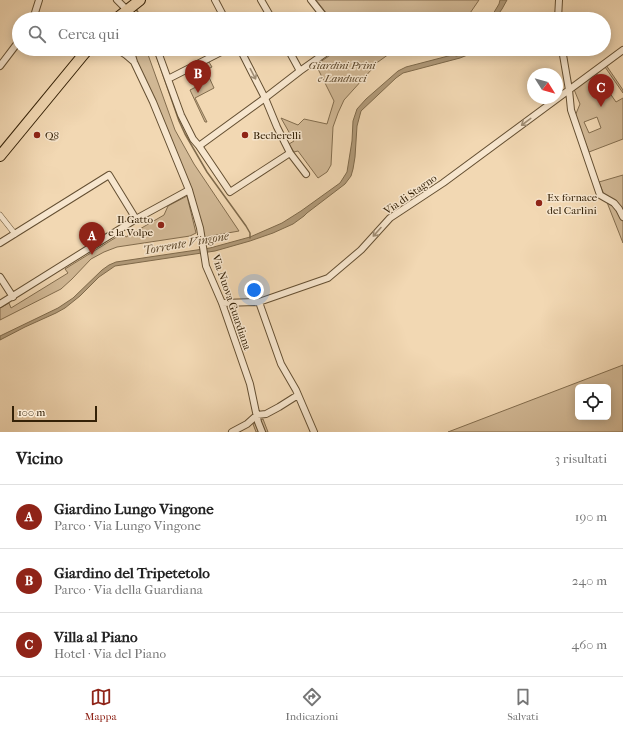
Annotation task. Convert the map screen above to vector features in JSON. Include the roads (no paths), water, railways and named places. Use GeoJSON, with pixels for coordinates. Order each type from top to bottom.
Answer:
{"type":"FeatureCollection","features":[{"type":"Feature","properties":{"kind":"main road"},"geometry":{"type":"LineString","coordinates":[[129,12],[140,0]]}},
{"type":"Feature","properties":{"kind":"main road"},"geometry":{"type":"LineString","coordinates":[[0,156],[82,56]]}},
{"type":"Feature","properties":{"kind":"street"},"geometry":{"type":"LineString","coordinates":[[36,12],[40,0]]}},
{"type":"Feature","properties":{"kind":"street"},"geometry":{"type":"LineString","coordinates":[[117,0],[126,12]]}},
{"type":"Feature","properties":{"kind":"street"},"geometry":{"type":"LineString","coordinates":[[215,0],[221,12]]}},
{"type":"Feature","properties":{"kind":"street"},"geometry":{"type":"LineString","coordinates":[[262,0],[268,12]]}},
{"type":"Feature","properties":{"kind":"street"},"geometry":{"type":"LineString","coordinates":[[311,0],[320,12]]}},
{"type":"Feature","properties":{"kind":"street"},"geometry":{"type":"LineString","coordinates":[[558,12],[559,0]]}},
{"type":"Feature","properties":{"kind":"street"},"geometry":{"type":"LineString","coordinates":[[0,66],[12,50]]}},
{"type":"Feature","properties":{"kind":"street","name":"Via di Stagno"},"geometry":{"type":"LineString","coordinates":[[222,304],[259,302],[328,278],[361,250],[390,218],[443,184],[623,50]]}},
{"type":"Feature","properties":{"kind":"street"},"geometry":{"type":"LineString","coordinates":[[80,59],[84,56]]}},
{"type":"Feature","properties":{"kind":"street","name":"Via Nuova Guardiana"},"geometry":{"type":"LineString","coordinates":[[127,56],[134,62]]}},
{"type":"Feature","properties":{"kind":"street","name":"Via Nuova Guardiana"},"geometry":{"type":"LineString","coordinates":[[132,56],[153,102],[189,190],[200,228],[206,266],[222,304],[250,384],[258,422],[262,432]]}},
{"type":"Feature","properties":{"kind":"street"},"geometry":{"type":"LineString","coordinates":[[160,56],[181,116],[193,139],[230,192],[290,153]]}},
{"type":"Feature","properties":{"kind":"street"},"geometry":{"type":"LineString","coordinates":[[168,79],[213,56]]}},
{"type":"Feature","properties":{"kind":"street"},"geometry":{"type":"LineString","coordinates":[[244,56],[290,153],[306,174]]}},
{"type":"Feature","properties":{"kind":"street"},"geometry":{"type":"LineString","coordinates":[[292,56],[300,71]]}},
{"type":"Feature","properties":{"kind":"street"},"geometry":{"type":"LineString","coordinates":[[199,146],[322,56]]}},
{"type":"Feature","properties":{"kind":"street"},"geometry":{"type":"LineString","coordinates":[[563,56],[571,110],[600,195],[614,203],[623,218]]}},
{"type":"Feature","properties":{"kind":"street"},"geometry":{"type":"LineString","coordinates":[[0,244],[109,175],[136,220]]}},
{"type":"Feature","properties":{"kind":"street"},"geometry":{"type":"LineString","coordinates":[[0,304],[136,220],[189,190]]}},
{"type":"Feature","properties":{"kind":"street"},"geometry":{"type":"LineString","coordinates":[[0,215],[15,234]]}},
{"type":"Feature","properties":{"kind":"street"},"geometry":{"type":"LineString","coordinates":[[0,277],[13,297]]}},
{"type":"Feature","properties":{"kind":"street"},"geometry":{"type":"LineString","coordinates":[[259,302],[281,364],[298,395],[314,432]]}},
{"type":"Feature","properties":{"kind":"street"},"geometry":{"type":"LineString","coordinates":[[232,432],[248,424],[257,415],[266,414],[298,395]]}},
{"type":"Feature","properties":{"kind":"waterway"},"geometry":{"type":"LineString","coordinates":[[156,56],[185,134],[207,172],[246,226],[250,233],[250,238]]}},
{"type":"Feature","properties":{"kind":"place","name":"Giardino del Tripetetolo"},"geometry":{"type":"Point","coordinates":[198,93]}},
{"type":"Feature","properties":{"kind":"place","name":"Villa al Piano"},"geometry":{"type":"Point","coordinates":[601,107]}},
{"type":"Feature","properties":{"kind":"place","name":"Q8"},"geometry":{"type":"Point","coordinates":[37,135]}},
{"type":"Feature","properties":{"kind":"place","name":"Becherelli"},"geometry":{"type":"Point","coordinates":[245,135]}},
{"type":"Feature","properties":{"kind":"place","name":"Ex fornace del Carlini"},"geometry":{"type":"Point","coordinates":[539,203]}},
{"type":"Feature","properties":{"kind":"place","name":"Il Gatto e la Volpe"},"geometry":{"type":"Point","coordinates":[161,225]}},
{"type":"Feature","properties":{"kind":"place","name":"Giardino Lungo Vingone"},"geometry":{"type":"Point","coordinates":[92,255]}},
{"type":"Feature","properties":{"kind":"park label","name":"Giardini Prini e Landucci"},"geometry":{"type":"Point","coordinates":[342,71]}},
{"type":"Feature","properties":{"kind":"water label","name":"Torrente Vingone"},"geometry":{"type":"Point","coordinates":[186,243]}}]}
